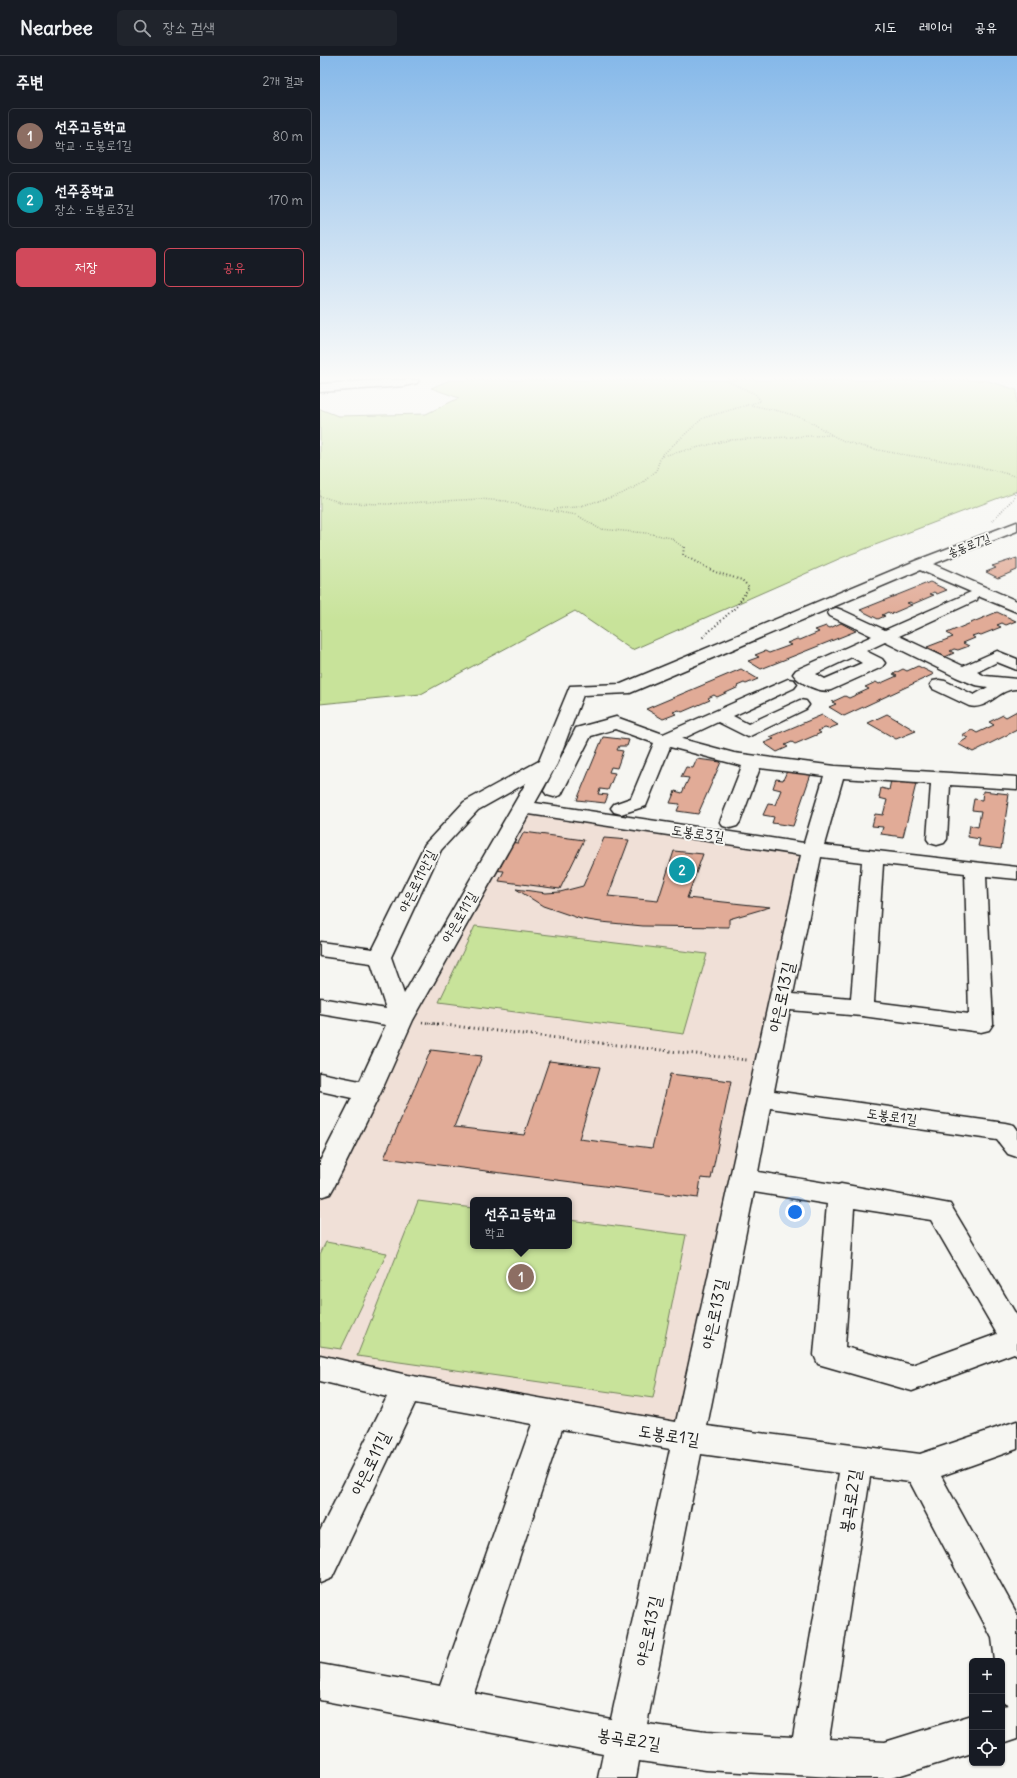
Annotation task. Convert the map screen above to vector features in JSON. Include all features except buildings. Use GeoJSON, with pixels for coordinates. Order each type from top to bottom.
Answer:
{"type":"FeatureCollection","features":[{"type":"Feature","properties":{"kind":"street","name":"송동로7길"},"geometry":{"type":"LineString","coordinates":[[920,570],[970,545],[1017,526]]}},
{"type":"Feature","properties":{"kind":"street"},"geometry":{"type":"LineString","coordinates":[[954,564],[1017,538]]}},
{"type":"Feature","properties":{"kind":"street"},"geometry":{"type":"LineString","coordinates":[[752,649],[836,613],[920,570]]}},
{"type":"Feature","properties":{"kind":"street"},"geometry":{"type":"LineString","coordinates":[[554,791],[583,732],[620,706],[920,570],[1017,607]]}},
{"type":"Feature","properties":{"kind":"street"},"geometry":{"type":"LineString","coordinates":[[852,651],[971,597]]}},
{"type":"Feature","properties":{"kind":"street"},"geometry":{"type":"LineString","coordinates":[[836,613],[981,681],[1012,683]]}},
{"type":"Feature","properties":{"kind":"street"},"geometry":{"type":"LineString","coordinates":[[962,673],[997,656],[1017,665]]}},
{"type":"Feature","properties":{"kind":"street"},"geometry":{"type":"LineString","coordinates":[[940,685],[976,702],[1012,683]]}},
{"type":"Feature","properties":{"kind":"street"},"geometry":{"type":"LineString","coordinates":[[621,808],[639,802],[664,740],[788,684]]}},
{"type":"Feature","properties":{"kind":"street","name":"야은로11길"},"geometry":{"type":"LineString","coordinates":[[320,1187],[368,1092],[401,1020],[547,764],[576,690],[620,706]]}},
{"type":"Feature","properties":{"kind":"street"},"geometry":{"type":"LineString","coordinates":[[718,715],[748,731],[800,705]]}},
{"type":"Feature","properties":{"kind":"street"},"geometry":{"type":"LineString","coordinates":[[620,706],[664,740],[733,759],[835,772],[1017,783]]}},
{"type":"Feature","properties":{"kind":"street"},"geometry":{"type":"LineString","coordinates":[[730,822],[753,762]]}},
{"type":"Feature","properties":{"kind":"street","name":"야은로11안길"},"geometry":{"type":"LineString","coordinates":[[380,957],[432,848],[471,806],[547,764]]}},
{"type":"Feature","properties":{"kind":"street","name":"야은로13길"},"geometry":{"type":"LineString","coordinates":[[617,1778],[812,850],[835,772]]}},
{"type":"Feature","properties":{"kind":"street"},"geometry":{"type":"LineString","coordinates":[[936,839],[941,779]]}},
{"type":"Feature","properties":{"kind":"street","name":"도봉로3길"},"geometry":{"type":"LineString","coordinates":[[522,807],[812,850],[1017,873]]}},
{"type":"Feature","properties":{"kind":"street"},"geometry":{"type":"LineString","coordinates":[[862,1008],[873,857]]}},
{"type":"Feature","properties":{"kind":"street"},"geometry":{"type":"LineString","coordinates":[[780,1001],[862,1008],[981,1024],[975,869]]}},
{"type":"Feature","properties":{"kind":"street"},"geometry":{"type":"LineString","coordinates":[[320,949],[380,957],[401,1020],[320,1006]]}},
{"type":"Feature","properties":{"kind":"street"},"geometry":{"type":"LineString","coordinates":[[320,1082],[368,1092]]}},
{"type":"Feature","properties":{"kind":"street","name":"도봉로1길"},"geometry":{"type":"LineString","coordinates":[[760,1098],[1005,1132],[1017,1147]]}},
{"type":"Feature","properties":{"kind":"street"},"geometry":{"type":"LineString","coordinates":[[742,1180],[841,1194],[940,1211],[1016,1341],[912,1378],[828,1355],[841,1194]]}},
{"type":"Feature","properties":{"kind":"street","name":"도봉로1길"},"geometry":{"type":"LineString","coordinates":[[320,1368],[407,1388],[551,1415],[688,1438],[920,1469],[1017,1435]]}},
{"type":"Feature","properties":{"kind":"street","name":"야은로11길"},"geometry":{"type":"LineString","coordinates":[[320,1567],[327,1537],[407,1388]]}},
{"type":"Feature","properties":{"kind":"street"},"geometry":{"type":"LineString","coordinates":[[452,1706],[551,1415]]}},
{"type":"Feature","properties":{"kind":"street","name":"봉곡로2길"},"geometry":{"type":"LineString","coordinates":[[808,1756],[857,1460]]}},
{"type":"Feature","properties":{"kind":"street"},"geometry":{"type":"LineString","coordinates":[[920,1469],[1013,1633],[1017,1690]]}},
{"type":"Feature","properties":{"kind":"street","name":"봉곡로2길"},"geometry":{"type":"LineString","coordinates":[[320,1682],[625,1740],[706,1751],[885,1761],[969,1735]]}},
{"type":"Feature","properties":{"kind":"street"},"geometry":{"type":"LineString","coordinates":[[1005,1724],[1017,1721]]}},
{"type":"Feature","properties":{"kind":"path"},"geometry":{"type":"LineString","coordinates":[[551,509],[577,507],[619,495],[641,484],[656,471],[660,460]]}},
{"type":"Feature","properties":{"kind":"path"},"geometry":{"type":"LineString","coordinates":[[948,460],[998,469],[1017,477]]}},
{"type":"Feature","properties":{"kind":"path"},"geometry":{"type":"LineString","coordinates":[[970,545],[970,535],[993,520],[1013,499],[1017,489]]}},
{"type":"Feature","properties":{"kind":"path"},"geometry":{"type":"LineString","coordinates":[[320,496],[343,503],[389,504],[479,499],[506,501],[527,507],[551,509],[577,515],[600,529],[647,533],[671,538],[684,546],[683,556],[716,572],[742,580],[749,586],[737,606],[698,641]]}},
{"type":"Feature","properties":{"kind":"path"},"geometry":{"type":"LineString","coordinates":[[401,1020],[767,1062]]}},
{"type":"Feature","properties":{"kind":"shaded area"},"geometry":{"type":"Polygon","coordinates":[[[523,807],[812,850],[688,1438],[320,1368],[320,1187],[523,807]]]}},
{"type":"Feature","properties":{"kind":"green space"},"geometry":{"type":"Polygon","coordinates":[[[320,460],[1017,460],[1017,491],[841,558],[632,650],[575,611],[421,694],[320,704],[320,460]]]}},
{"type":"Feature","properties":{"kind":"green space"},"geometry":{"type":"Polygon","coordinates":[[[475,926],[707,954],[684,1034],[439,1002],[475,926]]]}},
{"type":"Feature","properties":{"kind":"green space"},"geometry":{"type":"Polygon","coordinates":[[[418,1201],[470,1208],[470,1249],[572,1249],[572,1220],[686,1235],[653,1398],[357,1356],[418,1201]]]}},
{"type":"Feature","properties":{"kind":"green space"},"geometry":{"type":"Polygon","coordinates":[[[326,1242],[387,1253],[341,1349],[320,1346],[320,1254],[326,1242]]]}},
{"type":"Feature","properties":{"kind":"place","name":"선주중학교"},"geometry":{"type":"Point","coordinates":[682,870]}},
{"type":"Feature","properties":{"kind":"place","name":"선주고등학교"},"geometry":{"type":"Point","coordinates":[521,1277]}}]}
